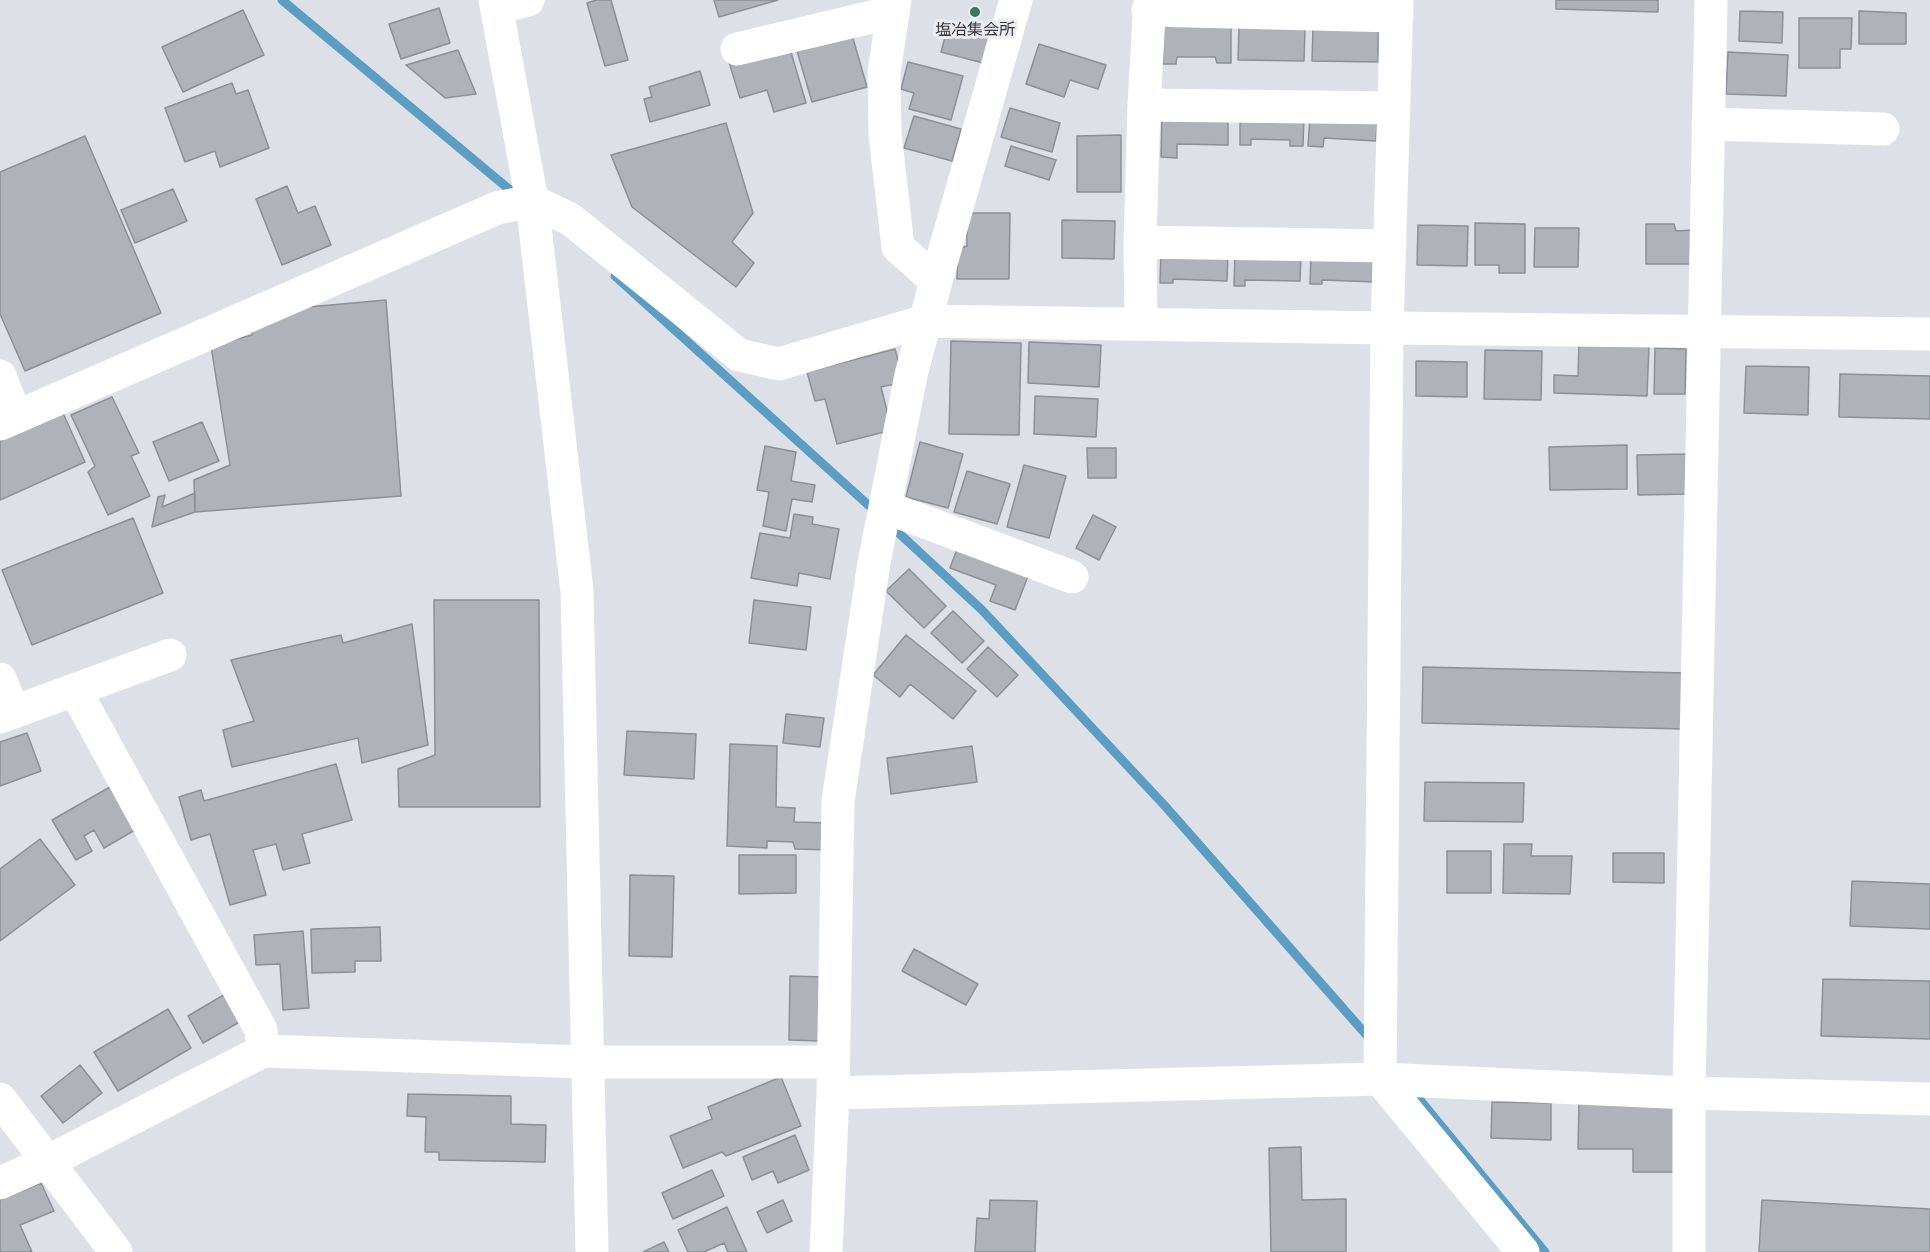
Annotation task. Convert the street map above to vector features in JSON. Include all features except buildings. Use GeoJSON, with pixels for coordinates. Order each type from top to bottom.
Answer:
{"type":"FeatureCollection","features":[{"type":"Feature","properties":{"kind":"street"},"geometry":{"type":"LineString","coordinates":[[528,0],[496,4],[532,201],[577,591],[592,1252]]}},
{"type":"Feature","properties":{"kind":"street"},"geometry":{"type":"LineString","coordinates":[[826,1252],[833,1078],[838,801],[874,563],[911,375],[1016,0]]}},
{"type":"Feature","properties":{"kind":"street"},"geometry":{"type":"LineString","coordinates":[[1689,1252],[1689,1093],[1711,0]]}},
{"type":"Feature","properties":{"kind":"street"},"geometry":{"type":"LineString","coordinates":[[1141,324],[1140,242],[1149,5],[1397,8],[1387,328],[1380,1079],[1523,1252]]}},
{"type":"Feature","properties":{"kind":"street"},"geometry":{"type":"LineString","coordinates":[[737,49],[894,6],[884,72],[885,134],[898,247],[936,281]]}},
{"type":"Feature","properties":{"kind":"street"},"geometry":{"type":"LineString","coordinates":[[1144,105],[1394,108]]}},
{"type":"Feature","properties":{"kind":"street"},"geometry":{"type":"LineString","coordinates":[[1708,124],[1883,129]]}},
{"type":"Feature","properties":{"kind":"street"},"geometry":{"type":"LineString","coordinates":[[0,376],[8,420],[497,208],[532,201],[570,219],[739,355],[779,364],[925,321],[1930,334]]}},
{"type":"Feature","properties":{"kind":"street"},"geometry":{"type":"LineString","coordinates":[[1140,242],[1390,246]]}},
{"type":"Feature","properties":{"kind":"street"},"geometry":{"type":"LineString","coordinates":[[885,507],[1072,577]]}},
{"type":"Feature","properties":{"kind":"street"},"geometry":{"type":"LineString","coordinates":[[0,679],[7,714],[170,655]]}},
{"type":"Feature","properties":{"kind":"street"},"geometry":{"type":"LineString","coordinates":[[75,690],[261,1030],[263,1051]]}},
{"type":"Feature","properties":{"kind":"street"},"geometry":{"type":"LineString","coordinates":[[0,1183],[47,1162],[263,1051],[587,1062],[833,1078],[1380,1079],[1689,1093],[1930,1099]]}},
{"type":"Feature","properties":{"kind":"street"},"geometry":{"type":"LineString","coordinates":[[0,1099],[116,1252]]}},
{"type":"Feature","properties":{"kind":"waterway"},"geometry":{"type":"LineString","coordinates":[[282,0],[516,195]]}},
{"type":"Feature","properties":{"kind":"waterway"},"geometry":{"type":"LineString","coordinates":[[615,276],[876,512]]}},
{"type":"Feature","properties":{"kind":"waterway"},"geometry":{"type":"LineString","coordinates":[[888,523],[982,610],[1165,806],[1370,1039]]}},
{"type":"Feature","properties":{"kind":"waterway"},"geometry":{"type":"LineString","coordinates":[[1411,1089],[1545,1252]]}},
{"type":"Feature","properties":{"kind":"place","name":"塩冶集会所"},"geometry":{"type":"Point","coordinates":[975,12]}}]}
